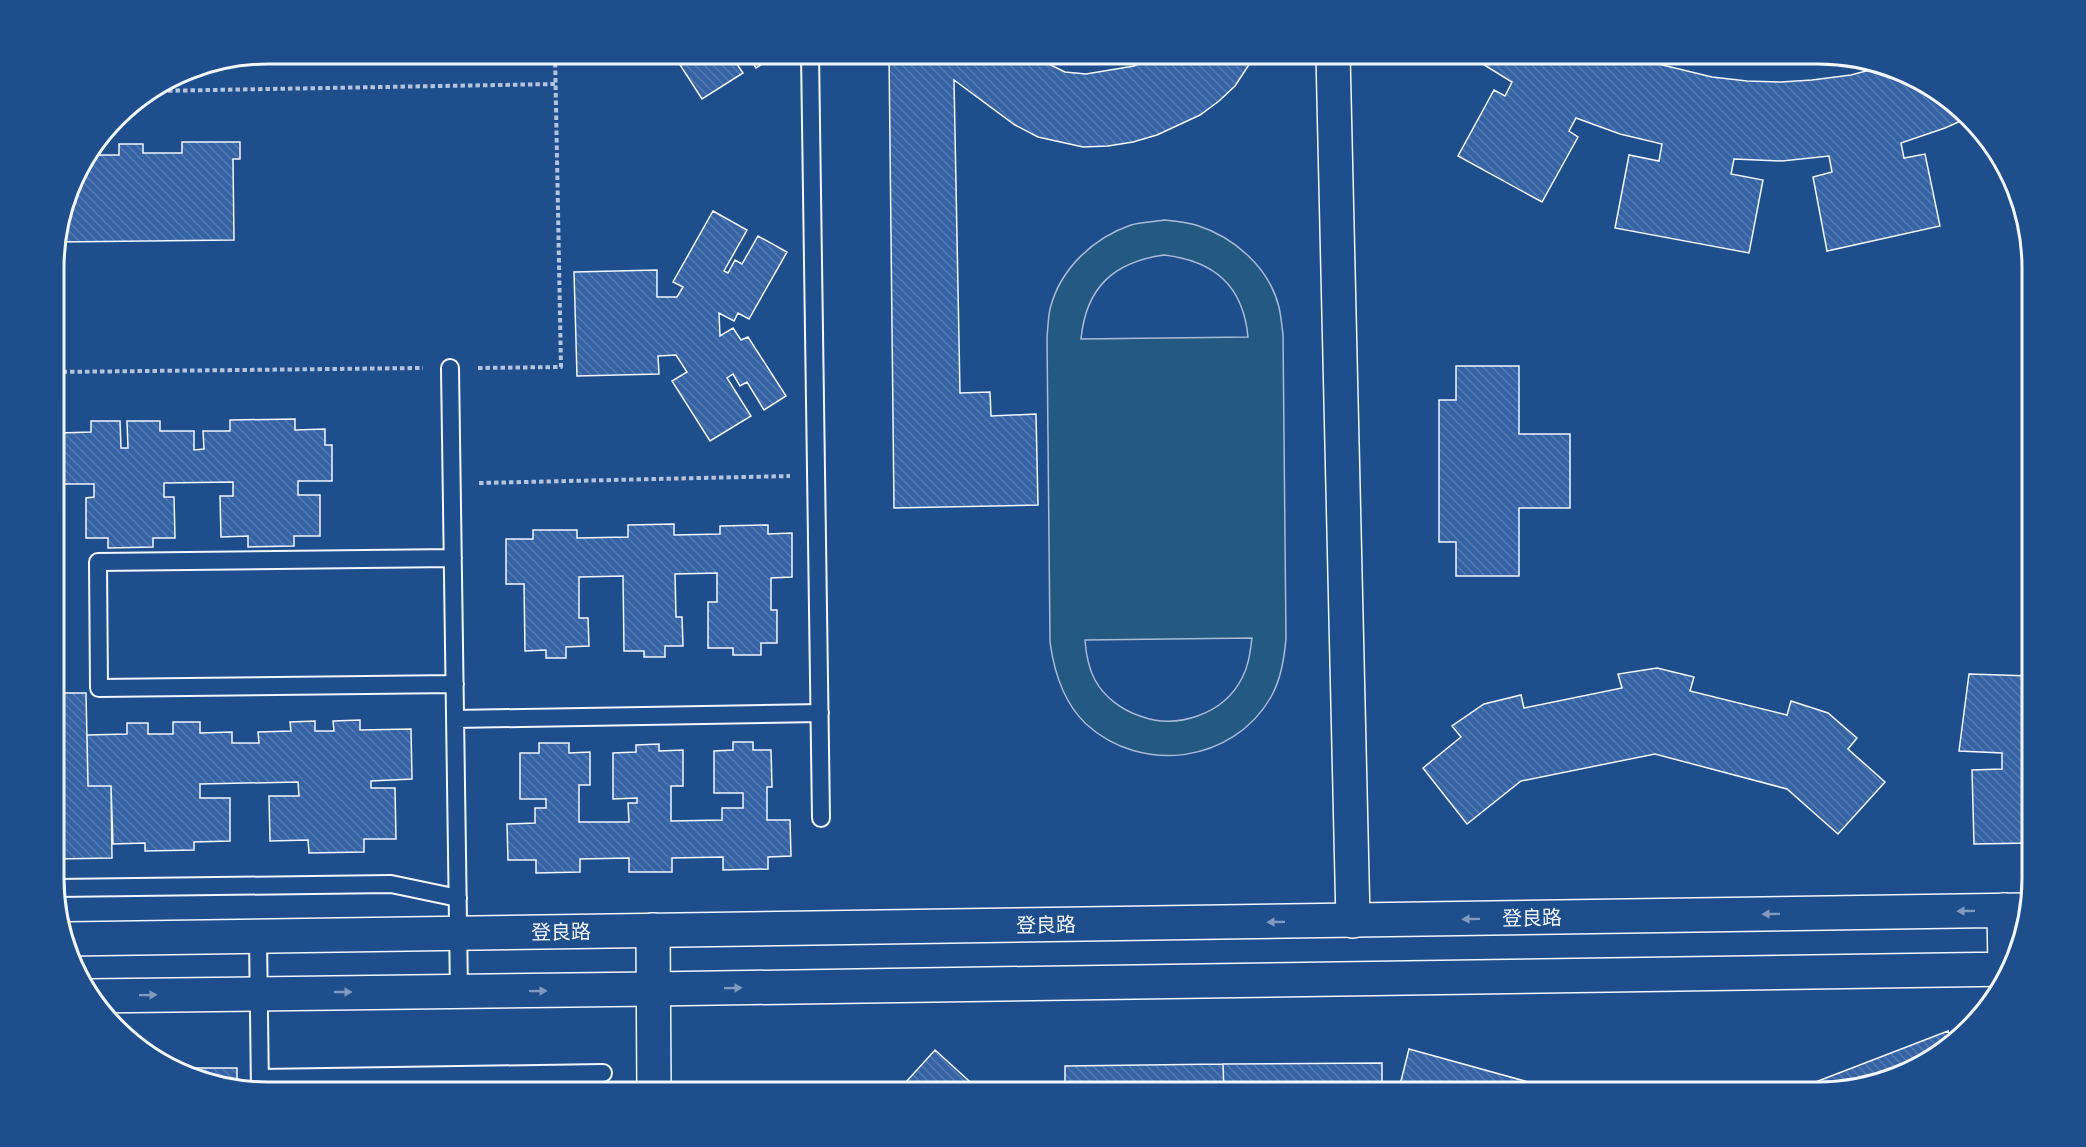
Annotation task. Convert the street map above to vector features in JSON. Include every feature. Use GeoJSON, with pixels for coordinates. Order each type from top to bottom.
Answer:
{"type":"FeatureCollection","features":[{"type":"Feature","properties":{"kind":"street"},"geometry":{"type":"LineString","coordinates":[[1333,64],[1353,921]]}},
{"type":"Feature","properties":{"kind":"street"},"geometry":{"type":"LineString","coordinates":[[2010,947],[2014,910]]}},
{"type":"Feature","properties":{"kind":"street","name":"登良路"},"geometry":{"type":"LineString","coordinates":[[73,939],[2014,910]]}},
{"type":"Feature","properties":{"kind":"street"},"geometry":{"type":"LineString","coordinates":[[653,930],[654,1082]]}},
{"type":"Feature","properties":{"kind":"street"},"geometry":{"type":"LineString","coordinates":[[102,996],[1999,972]]}},
{"type":"Feature","properties":{"kind":"lane"},"geometry":{"type":"LineString","coordinates":[[810,65],[821,818]]}},
{"type":"Feature","properties":{"kind":"lane"},"geometry":{"type":"LineString","coordinates":[[450,368],[459,992]]}},
{"type":"Feature","properties":{"kind":"lane"},"geometry":{"type":"LineString","coordinates":[[453,558],[98,562],[99,688],[455,684]]}},
{"type":"Feature","properties":{"kind":"lane"},"geometry":{"type":"LineString","coordinates":[[455,718],[819,713]]}},
{"type":"Feature","properties":{"kind":"lane"},"geometry":{"type":"LineString","coordinates":[[65,888],[391,884],[458,897]]}},
{"type":"Feature","properties":{"kind":"lane"},"geometry":{"type":"LineString","coordinates":[[258,937],[260,1082]]}},
{"type":"Feature","properties":{"kind":"lane"},"geometry":{"type":"LineString","coordinates":[[322,1082],[603,1073]]}},
{"type":"Feature","properties":{"kind":"path"},"geometry":{"type":"LineString","coordinates":[[65,372],[561,367],[555,65]]}},
{"type":"Feature","properties":{"kind":"path"},"geometry":{"type":"LineString","coordinates":[[169,91],[556,84]]}},
{"type":"Feature","properties":{"kind":"path"},"geometry":{"type":"LineString","coordinates":[[452,484],[816,476]]}},
{"type":"Feature","properties":{"kind":"shaded area"},"geometry":{"type":"Polygon","coordinates":[[[1164,220],[1196,225],[1210,230],[1236,246],[1248,256],[1267,279],[1279,307],[1283,335],[1286,639],[1277,683],[1271,697],[1254,719],[1234,736],[1211,748],[1185,754],[1159,755],[1133,751],[1108,740],[1086,724],[1071,706],[1054,664],[1050,642],[1047,337],[1049,312],[1055,294],[1070,268],[1080,257],[1091,247],[1117,231],[1135,224],[1164,220]],[[1164,255],[1146,258],[1131,264],[1106,280],[1096,291],[1089,305],[1081,339],[1248,337],[1240,303],[1223,279],[1198,263],[1164,255]],[[1252,638],[1085,640],[1093,675],[1108,697],[1140,716],[1169,721],[1184,720],[1212,710],[1234,691],[1244,673],[1252,638]]]}},
{"type":"Feature","properties":{"kind":"building"},"geometry":{"type":"Polygon","coordinates":[[[1050,64],[1065,72],[1086,74],[1137,64],[1249,64],[1235,86],[1200,115],[1157,135],[1108,146],[1083,147],[1038,137],[1015,125],[954,80],[960,393],[990,392],[991,416],[1036,414],[1038,505],[894,508],[889,65],[1050,64]]]}},
{"type":"Feature","properties":{"kind":"building"},"geometry":{"type":"Polygon","coordinates":[[[1483,64],[1659,64],[1712,77],[1781,82],[1851,75],[1867,71],[1883,75],[1920,92],[1959,122],[1901,143],[1904,158],[1925,154],[1940,226],[1827,251],[1813,177],[1832,172],[1829,156],[1782,161],[1734,159],[1731,174],[1763,180],[1749,253],[1615,228],[1629,155],[1659,161],[1662,144],[1620,134],[1576,118],[1569,131],[1578,137],[1542,202],[1458,156],[1494,90],[1505,96],[1512,82],[1483,64]]]}},
{"type":"Feature","properties":{"kind":"building"},"geometry":{"type":"Polygon","coordinates":[[[680,65],[737,65],[743,73],[702,99],[680,65]]]}},
{"type":"Feature","properties":{"kind":"building"},"geometry":{"type":"Polygon","coordinates":[[[182,142],[240,142],[240,159],[233,159],[234,240],[66,242],[71,215],[80,190],[99,155],[119,155],[119,144],[143,144],[143,153],[182,153],[182,142]]]}},
{"type":"Feature","properties":{"kind":"building"},"geometry":{"type":"Polygon","coordinates":[[[713,211],[747,230],[724,271],[728,273],[735,260],[742,264],[758,236],[787,252],[749,319],[738,313],[734,321],[719,313],[720,336],[733,328],[741,340],[748,337],[786,396],[764,410],[747,382],[740,386],[733,374],[727,378],[751,416],[710,441],[672,381],[687,372],[676,355],[658,356],[659,374],[577,376],[574,272],[657,270],[657,297],[677,297],[683,287],[673,282],[713,211]]]}},
{"type":"Feature","properties":{"kind":"building"},"geometry":{"type":"Polygon","coordinates":[[[1456,366],[1519,366],[1519,434],[1570,434],[1570,508],[1519,508],[1519,576],[1456,576],[1456,542],[1439,542],[1439,400],[1456,400],[1456,366]]]}},
{"type":"Feature","properties":{"kind":"building"},"geometry":{"type":"Polygon","coordinates":[[[295,419],[295,430],[325,429],[325,445],[332,445],[332,481],[298,481],[298,495],[320,495],[320,536],[294,536],[294,546],[248,547],[248,536],[221,537],[220,496],[233,496],[233,482],[164,483],[164,497],[174,497],[175,538],[153,538],[153,547],[108,548],[108,538],[86,538],[86,498],[94,497],[94,484],[65,484],[65,433],[91,432],[91,421],[120,421],[121,448],[128,448],[127,421],[160,421],[160,431],[194,431],[194,450],[204,449],[203,431],[230,431],[230,420],[295,419]]]}},
{"type":"Feature","properties":{"kind":"building"},"geometry":{"type":"Polygon","coordinates":[[[674,524],[674,535],[720,534],[720,526],[768,525],[768,534],[792,533],[792,577],[771,578],[771,610],[777,610],[777,643],[761,643],[761,655],[733,655],[733,648],[708,648],[708,602],[717,602],[717,573],[675,574],[676,617],[682,617],[683,646],[665,646],[665,657],[644,657],[644,651],[624,651],[623,576],[579,577],[579,618],[588,618],[589,646],[566,647],[566,658],[546,658],[546,650],[525,651],[524,584],[506,584],[506,539],[533,539],[533,530],[577,530],[577,538],[628,537],[628,525],[674,524]]]}},
{"type":"Feature","properties":{"kind":"building"},"geometry":{"type":"Polygon","coordinates":[[[1657,668],[1694,677],[1690,691],[1787,715],[1791,701],[1828,713],[1857,738],[1848,749],[1885,782],[1838,834],[1787,789],[1655,754],[1521,781],[1467,824],[1423,768],[1461,737],[1452,726],[1484,704],[1521,695],[1524,708],[1622,688],[1618,674],[1657,668]]]}},
{"type":"Feature","properties":{"kind":"building"},"geometry":{"type":"Polygon","coordinates":[[[1969,674],[2022,676],[2022,843],[1974,844],[1972,770],[2002,769],[2002,753],[1959,751],[1969,674]]]}},
{"type":"Feature","properties":{"kind":"building"},"geometry":{"type":"Polygon","coordinates":[[[64,693],[86,693],[88,786],[111,786],[112,858],[64,859],[64,693]]]}},
{"type":"Feature","properties":{"kind":"building"},"geometry":{"type":"Polygon","coordinates":[[[360,720],[360,730],[411,729],[412,779],[371,781],[371,788],[395,788],[396,839],[364,839],[364,852],[309,853],[308,840],[270,841],[269,796],[299,796],[298,782],[200,784],[200,798],[230,798],[230,841],[194,842],[194,850],[145,851],[145,843],[113,844],[111,786],[88,786],[87,735],[127,734],[127,723],[148,723],[148,734],[173,734],[173,722],[200,722],[200,733],[232,732],[232,743],[259,743],[258,732],[291,731],[290,722],[315,721],[315,731],[334,731],[333,721],[360,720]]]}},
{"type":"Feature","properties":{"kind":"building"},"geometry":{"type":"Polygon","coordinates":[[[733,742],[753,742],[753,750],[771,750],[772,787],[767,787],[767,820],[790,820],[791,856],[768,857],[768,869],[723,870],[723,857],[672,858],[672,872],[629,872],[629,858],[580,859],[580,872],[536,873],[536,860],[508,860],[507,824],[535,823],[535,808],[546,808],[546,799],[520,799],[520,753],[539,753],[539,743],[569,743],[569,753],[590,752],[590,785],[579,785],[579,822],[629,822],[628,803],[637,803],[637,798],[613,799],[613,753],[636,752],[636,745],[659,744],[659,751],[683,750],[683,786],[671,786],[671,821],[722,820],[722,808],[743,808],[743,793],[714,793],[714,751],[733,750],[733,742]]]}},
{"type":"Feature","properties":{"kind":"building"},"geometry":{"type":"Polygon","coordinates":[[[1948,1031],[1949,1034],[1931,1048],[1908,1062],[1883,1072],[1858,1079],[1816,1082],[1948,1031]]]}},
{"type":"Feature","properties":{"kind":"building"},"geometry":{"type":"Polygon","coordinates":[[[1409,1049],[1528,1082],[1401,1082],[1409,1049]]]}},
{"type":"Feature","properties":{"kind":"building"},"geometry":{"type":"Polygon","coordinates":[[[935,1050],[970,1082],[906,1082],[935,1050]]]}},
{"type":"Feature","properties":{"kind":"building"},"geometry":{"type":"Polygon","coordinates":[[[1382,1063],[1382,1082],[1224,1082],[1223,1064],[1382,1063]]]}},
{"type":"Feature","properties":{"kind":"building"},"geometry":{"type":"Polygon","coordinates":[[[1223,1064],[1224,1082],[1065,1082],[1065,1066],[1223,1064]]]}},
{"type":"Feature","properties":{"kind":"building"},"geometry":{"type":"Polygon","coordinates":[[[193,1068],[237,1068],[237,1080],[215,1076],[193,1068]]]}}]}
